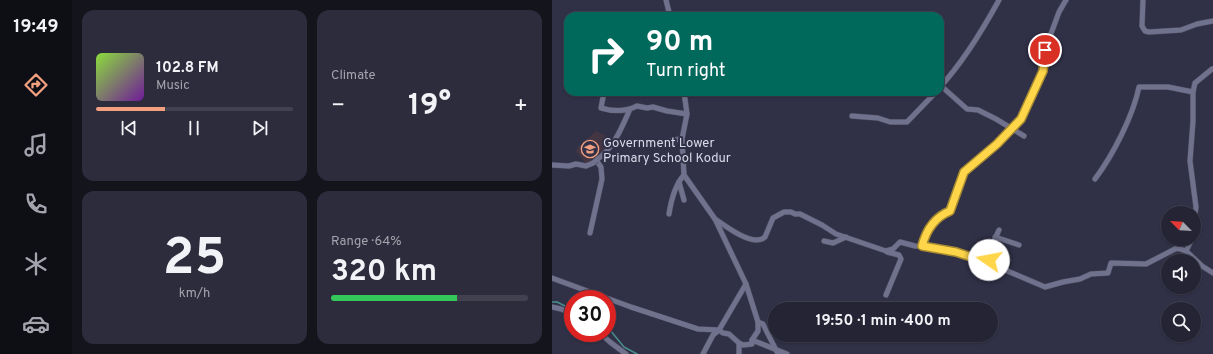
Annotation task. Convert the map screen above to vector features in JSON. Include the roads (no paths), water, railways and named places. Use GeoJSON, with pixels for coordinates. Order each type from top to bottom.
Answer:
{"type":"FeatureCollection","features":[{"type":"Feature","properties":{"kind":"street"},"geometry":{"type":"LineString","coordinates":[[666,0],[669,12]]}},
{"type":"Feature","properties":{"kind":"street"},"geometry":{"type":"LineString","coordinates":[[944,82],[950,76],[982,31],[999,0]]}},
{"type":"Feature","properties":{"kind":"street"},"geometry":{"type":"LineString","coordinates":[[922,246],[934,222],[942,214],[950,211],[964,172],[997,144],[1021,119],[1043,71],[1045,50],[1059,12],[1066,0]]}},
{"type":"Feature","properties":{"kind":"street"},"geometry":{"type":"LineString","coordinates":[[1143,0],[1142,26],[1145,31],[1154,32],[1181,30],[1197,24],[1213,21]]}},
{"type":"Feature","properties":{"kind":"street"},"geometry":{"type":"LineString","coordinates":[[1196,206],[1190,161],[1193,121],[1193,92],[1195,83],[1212,69]]}},
{"type":"Feature","properties":{"kind":"street"},"geometry":{"type":"LineString","coordinates":[[1095,179],[1102,170],[1125,127],[1136,102],[1139,87],[1168,87],[1193,92]]}},
{"type":"Feature","properties":{"kind":"street"},"geometry":{"type":"LineString","coordinates":[[944,89],[967,109],[978,110],[1024,136]]}},
{"type":"Feature","properties":{"kind":"street"},"geometry":{"type":"LineString","coordinates":[[603,96],[601,108],[612,112],[630,109],[637,106],[687,114]]}},
{"type":"Feature","properties":{"kind":"street"},"geometry":{"type":"LineString","coordinates":[[552,278],[625,305],[698,329],[719,330],[723,333],[729,334],[743,345],[752,344],[752,340],[758,331],[758,322],[746,284],[715,219],[684,175],[682,139],[687,114],[685,96]]}},
{"type":"Feature","properties":{"kind":"street"},"geometry":{"type":"LineString","coordinates":[[852,116],[878,118],[890,122],[907,122],[932,96]]}},
{"type":"Feature","properties":{"kind":"street"},"geometry":{"type":"LineString","coordinates":[[552,165],[569,166],[576,164],[586,166],[602,157],[620,132],[630,109]]}},
{"type":"Feature","properties":{"kind":"street"},"geometry":{"type":"LineString","coordinates":[[672,140],[682,139]]}},
{"type":"Feature","properties":{"kind":"street"},"geometry":{"type":"LineString","coordinates":[[590,233],[602,179],[601,167],[596,161]]}},
{"type":"Feature","properties":{"kind":"street"},"geometry":{"type":"LineString","coordinates":[[669,214],[679,181],[684,175]]}},
{"type":"Feature","properties":{"kind":"street"},"geometry":{"type":"LineString","coordinates":[[679,181],[684,200]]}},
{"type":"Feature","properties":{"kind":"street"},"geometry":{"type":"LineString","coordinates":[[715,219],[754,241],[765,237],[773,218],[784,212],[791,212],[822,225],[836,234],[846,238],[899,255],[901,259],[886,295]]}},
{"type":"Feature","properties":{"kind":"street"},"geometry":{"type":"LineString","coordinates":[[989,263],[995,237],[999,230]]}},
{"type":"Feature","properties":{"kind":"street"},"geometry":{"type":"LineString","coordinates":[[995,237],[1019,245]]}},
{"type":"Feature","properties":{"kind":"street"},"geometry":{"type":"LineString","coordinates":[[824,241],[833,243],[846,238]]}},
{"type":"Feature","properties":{"kind":"street"},"geometry":{"type":"LineString","coordinates":[[886,251],[893,249],[900,242],[915,246],[956,252],[989,263],[1045,287],[1080,279],[1091,274],[1108,273],[1111,263],[1146,264],[1177,248],[1186,251],[1213,274]]}},
{"type":"Feature","properties":{"kind":"street"},"geometry":{"type":"LineString","coordinates":[[1186,251],[1188,246]]}},
{"type":"Feature","properties":{"kind":"street"},"geometry":{"type":"LineString","coordinates":[[703,354],[713,335],[719,330],[746,284]]}},
{"type":"Feature","properties":{"kind":"street"},"geometry":{"type":"LineString","coordinates":[[552,307],[564,310]]}},
{"type":"Feature","properties":{"kind":"street"},"geometry":{"type":"LineString","coordinates":[[758,322],[762,324],[776,351]]}},
{"type":"Feature","properties":{"kind":"street"},"geometry":{"type":"LineString","coordinates":[[752,340],[776,351],[787,354]]}},
{"type":"Feature","properties":{"kind":"street"},"geometry":{"type":"LineString","coordinates":[[610,342],[626,354]]}},
{"type":"Feature","properties":{"kind":"street"},"geometry":{"type":"LineString","coordinates":[[739,343],[739,354]]}},
{"type":"Feature","properties":{"kind":"waterway"},"geometry":{"type":"LineString","coordinates":[[552,302],[557,302],[564,306]]}},
{"type":"Feature","properties":{"kind":"waterway"},"geometry":{"type":"LineString","coordinates":[[616,337],[624,347],[637,354]]}},
{"type":"Feature","properties":{"kind":"place","name":"Government Lower Primary School Kodur"},"geometry":{"type":"Point","coordinates":[590,149]}}]}
